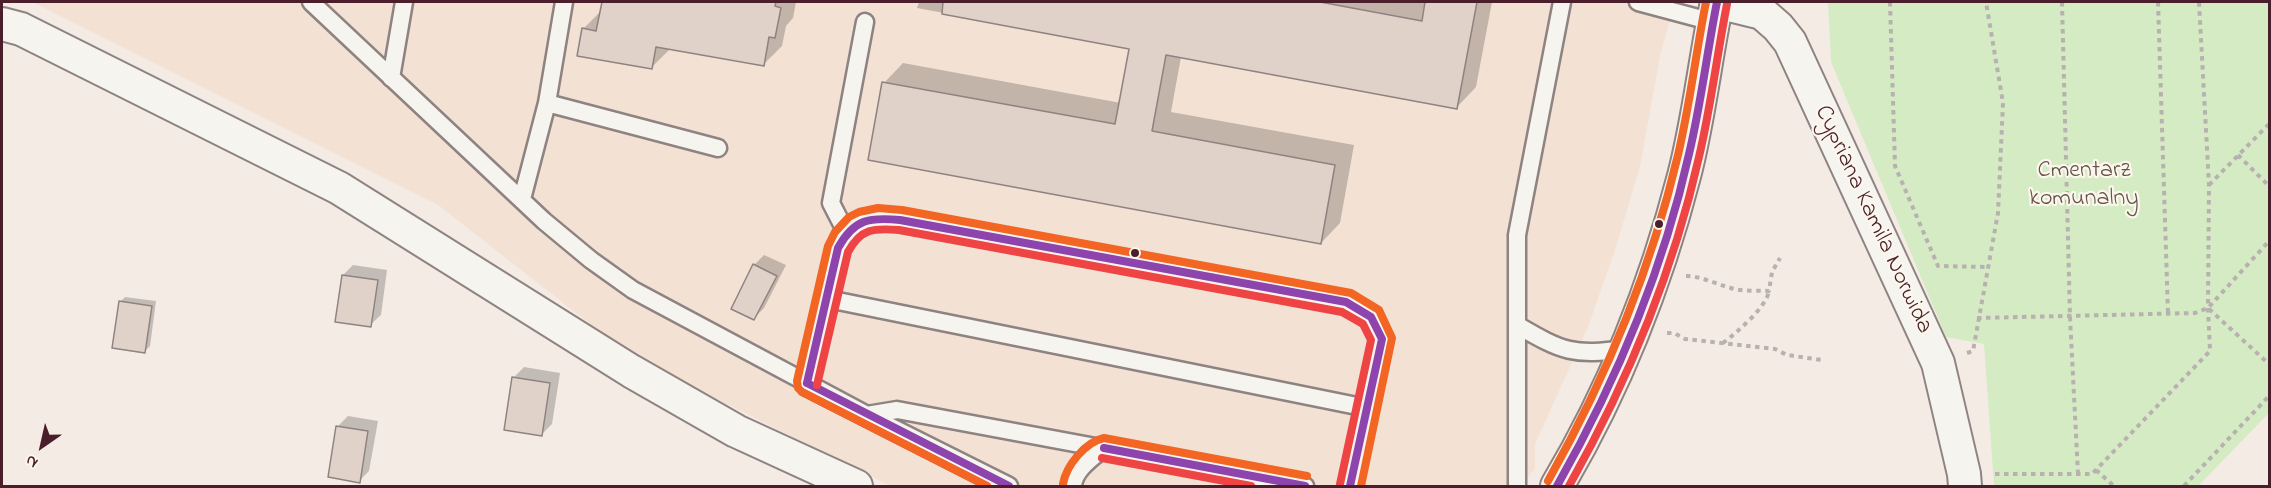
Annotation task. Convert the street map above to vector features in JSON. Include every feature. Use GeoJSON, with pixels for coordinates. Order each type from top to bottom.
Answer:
{"type":"FeatureCollection","features":[{"type":"Feature","properties":{"kind":"street"},"geometry":{"type":"LineString","coordinates":[[1557,486],[1576,454],[1626,349],[1667,236],[1685,174],[1715,9]]}},
{"type":"Feature","properties":{"kind":"street","name":"Cypriana Kamila Norwida"},"geometry":{"type":"LineString","coordinates":[[1715,9],[1762,12],[1790,42],[1938,363],[1965,480]]}},
{"type":"Feature","properties":{"kind":"street"},"geometry":{"type":"LineString","coordinates":[[2,24],[21,29],[339,188],[641,376],[736,431],[856,486]]}},
{"type":"Feature","properties":{"kind":"lane"},"geometry":{"type":"LineString","coordinates":[[311,2],[522,199],[591,260],[633,290],[867,415],[1009,486]]}},
{"type":"Feature","properties":{"kind":"lane"},"geometry":{"type":"LineString","coordinates":[[391,78],[404,2]]}},
{"type":"Feature","properties":{"kind":"lane"},"geometry":{"type":"LineString","coordinates":[[522,199],[547,103],[564,2]]}},
{"type":"Feature","properties":{"kind":"lane"},"geometry":{"type":"LineString","coordinates":[[1517,486],[1517,235],[1562,2]]}},
{"type":"Feature","properties":{"kind":"lane"},"geometry":{"type":"LineString","coordinates":[[1638,2],[1715,9]]}},
{"type":"Feature","properties":{"kind":"lane"},"geometry":{"type":"LineString","coordinates":[[846,232],[831,203],[865,22]]}},
{"type":"Feature","properties":{"kind":"lane"},"geometry":{"type":"LineString","coordinates":[[547,103],[718,148]]}},
{"type":"Feature","properties":{"kind":"lane"},"geometry":{"type":"LineString","coordinates":[[807,383],[838,248],[846,232],[862,222],[878,218],[900,220],[1346,302],[1371,317],[1382,339],[1350,486]]}},
{"type":"Feature","properties":{"kind":"lane"},"geometry":{"type":"LineString","coordinates":[[828,299],[1367,408]]}},
{"type":"Feature","properties":{"kind":"lane"},"geometry":{"type":"LineString","coordinates":[[1517,325],[1568,351],[1592,353],[1626,349]]}},
{"type":"Feature","properties":{"kind":"lane"},"geometry":{"type":"LineString","coordinates":[[867,415],[897,410],[1305,486]]}},
{"type":"Feature","properties":{"kind":"lane"},"geometry":{"type":"LineString","coordinates":[[1073,486],[1073,481],[1084,465],[1104,448]]}},
{"type":"Feature","properties":{"kind":"path"},"geometry":{"type":"LineString","coordinates":[[1890,2],[1895,166],[1938,266],[1988,267]]}},
{"type":"Feature","properties":{"kind":"path"},"geometry":{"type":"LineString","coordinates":[[1938,363],[1973,351],[1977,318],[1998,213],[2003,103],[1986,2]]}},
{"type":"Feature","properties":{"kind":"path"},"geometry":{"type":"LineString","coordinates":[[2061,2],[2070,316],[2078,474]]}},
{"type":"Feature","properties":{"kind":"path"},"geometry":{"type":"LineString","coordinates":[[2158,2],[2168,314]]}},
{"type":"Feature","properties":{"kind":"path"},"geometry":{"type":"LineString","coordinates":[[1965,480],[2092,474],[2210,351],[2209,185],[2199,2]]}},
{"type":"Feature","properties":{"kind":"path"},"geometry":{"type":"LineString","coordinates":[[2209,185],[2270,123]]}},
{"type":"Feature","properties":{"kind":"path"},"geometry":{"type":"LineString","coordinates":[[2238,155],[2270,187]]}},
{"type":"Feature","properties":{"kind":"path"},"geometry":{"type":"LineString","coordinates":[[1977,318],[2196,313],[2208,308],[2270,240]]}},
{"type":"Feature","properties":{"kind":"path"},"geometry":{"type":"LineString","coordinates":[[1722,343],[1747,322],[1768,297],[1772,272],[1780,258]]}},
{"type":"Feature","properties":{"kind":"path"},"geometry":{"type":"LineString","coordinates":[[1681,277],[1689,275],[1710,281],[1715,280],[1733,289],[1769,291]]}},
{"type":"Feature","properties":{"kind":"path"},"geometry":{"type":"LineString","coordinates":[[2208,308],[2270,365]]}},
{"type":"Feature","properties":{"kind":"path"},"geometry":{"type":"LineString","coordinates":[[1664,333],[1674,333],[1685,339],[1775,349],[1787,355],[1822,360]]}},
{"type":"Feature","properties":{"kind":"path"},"geometry":{"type":"LineString","coordinates":[[2184,486],[2270,395]]}},
{"type":"Feature","properties":{"kind":"path"},"geometry":{"type":"LineString","coordinates":[[2096,470],[2114,486]]}},
{"type":"Feature","properties":{"kind":"shaded area"},"geometry":{"type":"Polygon","coordinates":[[[32,2],[1675,2],[1660,56],[1640,167],[1615,250],[1588,327],[1535,444],[1535,468],[1521,486],[890,486],[631,356],[438,205],[32,2]]]}},
{"type":"Feature","properties":{"kind":"green space","name":"Cmentarz komunalny"},"geometry":{"type":"Polygon","coordinates":[[[1828,2],[2269,2],[2269,413],[2198,486],[1994,486],[1984,344],[1946,337],[1831,62],[1828,2]]]}},
{"type":"Feature","properties":{"kind":"building"},"geometry":{"type":"Polygon","coordinates":[[[602,2],[776,2],[775,6],[781,8],[775,38],[769,37],[764,66],[656,47],[652,69],[577,56],[582,28],[596,31],[602,2]]]}},
{"type":"Feature","properties":{"kind":"building"},"geometry":{"type":"Polygon","coordinates":[[[943,2],[1320,2],[1422,21],[1425,2],[1477,2],[1457,109],[1166,55],[1152,131],[1335,165],[1321,244],[868,160],[882,82],[1115,124],[1129,49],[942,14],[943,2]]]}},
{"type":"Feature","properties":{"kind":"building"},"geometry":{"type":"Polygon","coordinates":[[[753,264],[777,276],[754,320],[731,309],[753,264]]]}},
{"type":"Feature","properties":{"kind":"building"},"geometry":{"type":"Polygon","coordinates":[[[342,275],[378,280],[371,327],[335,322],[342,275]]]}},
{"type":"Feature","properties":{"kind":"building"},"geometry":{"type":"Polygon","coordinates":[[[119,301],[152,306],[145,353],[112,348],[119,301]]]}},
{"type":"Feature","properties":{"kind":"building"},"geometry":{"type":"Polygon","coordinates":[[[512,377],[550,383],[542,436],[504,430],[512,377]]]}},
{"type":"Feature","properties":{"kind":"building"},"geometry":{"type":"Polygon","coordinates":[[[336,426],[368,431],[360,483],[328,477],[336,426]]]}},
{"type":"Feature","properties":{"kind":"transit line"},"geometry":{"type":"LineString","coordinates":[[1548,481],[1608,363],[1654,240],[1682,136],[1706,2]]}},
{"type":"Feature","properties":{"kind":"transit line"},"geometry":{"type":"LineString","coordinates":[[1557,486],[1579,447],[1618,366],[1666,241],[1693,135],[1717,2]]}},
{"type":"Feature","properties":{"kind":"transit line"},"geometry":{"type":"LineString","coordinates":[[1569,486],[1629,367],[1676,243],[1703,138],[1727,4]]}},
{"type":"Feature","properties":{"kind":"transit line"},"geometry":{"type":"LineString","coordinates":[[987,486],[798,388],[797,381],[828,246],[835,232],[849,217],[859,212],[878,208],[902,210],[1351,293],[1379,310],[1392,338],[1361,486]]}},
{"type":"Feature","properties":{"kind":"transit line"},"geometry":{"type":"LineString","coordinates":[[807,383],[838,248],[850,231],[863,222],[871,220],[900,220],[1346,302],[1371,317],[1382,339],[1350,486]]}},
{"type":"Feature","properties":{"kind":"transit line"},"geometry":{"type":"LineString","coordinates":[[817,385],[848,252],[863,234],[882,229],[899,230],[1342,312],[1363,324],[1371,340],[1340,484]]}},
{"type":"Feature","properties":{"kind":"transit line"},"geometry":{"type":"LineString","coordinates":[[807,383],[1009,486]]}},
{"type":"Feature","properties":{"kind":"transit line"},"geometry":{"type":"LineString","coordinates":[[802,392],[987,486]]}},
{"type":"Feature","properties":{"kind":"transit line"},"geometry":{"type":"LineString","coordinates":[[1063,484],[1072,463],[1083,450],[1104,438],[1307,476]]}},
{"type":"Feature","properties":{"kind":"transit line"},"geometry":{"type":"LineString","coordinates":[[1104,448],[1305,486]]}},
{"type":"Feature","properties":{"kind":"transit line"},"geometry":{"type":"LineString","coordinates":[[1102,458],[1251,486]]}}]}
